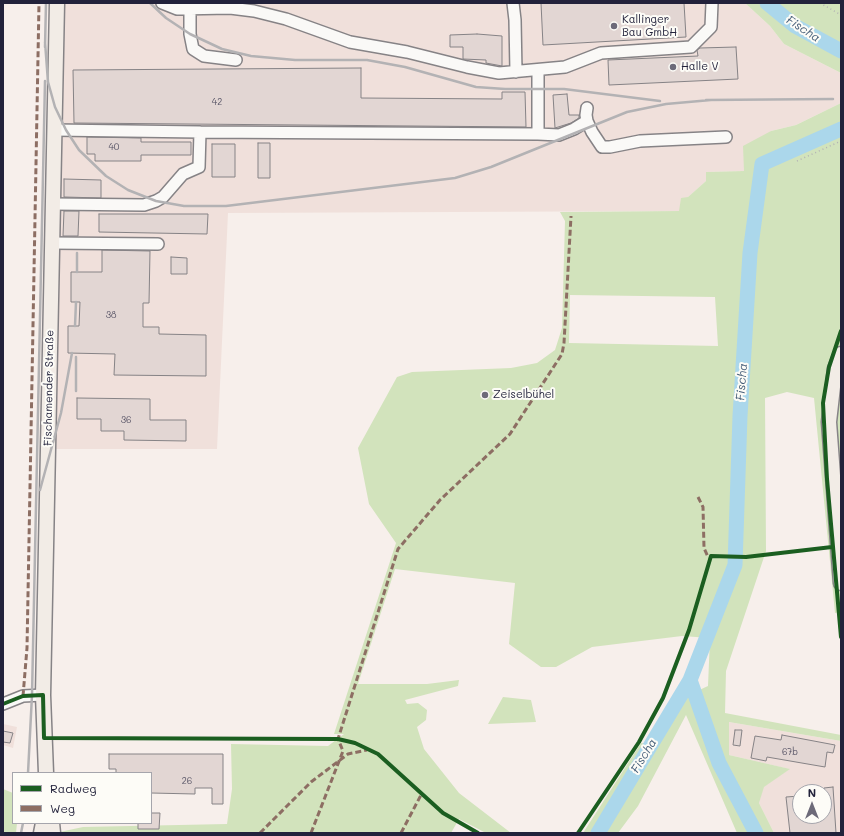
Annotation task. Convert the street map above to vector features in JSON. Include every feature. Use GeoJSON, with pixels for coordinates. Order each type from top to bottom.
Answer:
{"type":"FeatureCollection","features":[{"type":"Feature","properties":{"kind":"main road","name":"Fischamender Straße"},"geometry":{"type":"LineString","coordinates":[[46,772],[43,695],[57,3]]}},
{"type":"Feature","properties":{"kind":"main road"},"geometry":{"type":"LineString","coordinates":[[841,354],[835,369],[828,422],[841,583]]}},
{"type":"Feature","properties":{"kind":"street"},"geometry":{"type":"LineString","coordinates":[[162,3],[170,8],[230,8],[254,11],[286,19],[350,42],[406,52],[485,71],[516,72],[564,67],[601,52],[691,47],[711,28],[712,3]]}},
{"type":"Feature","properties":{"kind":"street"},"geometry":{"type":"LineString","coordinates":[[513,3],[515,20],[516,72]]}},
{"type":"Feature","properties":{"kind":"street"},"geometry":{"type":"LineString","coordinates":[[190,9],[190,34],[194,49],[204,56],[236,60]]}},
{"type":"Feature","properties":{"kind":"street"},"geometry":{"type":"LineString","coordinates":[[538,70],[538,134]]}},
{"type":"Feature","properties":{"kind":"street"},"geometry":{"type":"LineString","coordinates":[[588,108],[586,115],[587,121],[602,147],[610,147],[640,141],[726,137]]}},
{"type":"Feature","properties":{"kind":"street"},"geometry":{"type":"LineString","coordinates":[[54,130],[559,135],[574,129],[587,121]]}},
{"type":"Feature","properties":{"kind":"street"},"geometry":{"type":"LineString","coordinates":[[53,204],[144,205],[156,201],[164,197],[183,174],[199,167],[200,132]]}},
{"type":"Feature","properties":{"kind":"street"},"geometry":{"type":"LineString","coordinates":[[52,243],[158,244]]}},
{"type":"Feature","properties":{"kind":"street"},"geometry":{"type":"LineString","coordinates":[[3,704],[23,696],[43,695]]}},
{"type":"Feature","properties":{"kind":"path"},"geometry":{"type":"LineString","coordinates":[[820,3],[841,14]]}},
{"type":"Feature","properties":{"kind":"path"},"geometry":{"type":"LineString","coordinates":[[797,161],[841,141]]}},
{"type":"Feature","properties":{"kind":"shaded area"},"geometry":{"type":"Polygon","coordinates":[[[63,3],[745,3],[770,26],[784,44],[841,73],[841,103],[796,125],[771,131],[744,171],[706,172],[706,181],[688,197],[680,211],[228,213],[217,449],[53,449],[63,3]]]}},
{"type":"Feature","properties":{"kind":"shaded area"},"geometry":{"type":"Polygon","coordinates":[[[729,722],[841,741],[841,833],[774,833],[759,803],[763,787],[789,769],[729,755],[729,722]]]}},
{"type":"Feature","properties":{"kind":"shaded area"},"geometry":{"type":"Polygon","coordinates":[[[3,724],[17,727],[13,748],[3,745],[3,724]]]}},
{"type":"Feature","properties":{"kind":"green space"},"geometry":{"type":"Polygon","coordinates":[[[745,3],[841,3],[841,73],[784,44],[770,26],[745,3]]]}},
{"type":"Feature","properties":{"kind":"green space"},"geometry":{"type":"Polygon","coordinates":[[[841,103],[841,612],[835,613],[814,398],[787,392],[765,398],[766,551],[726,671],[725,713],[841,735],[841,741],[729,722],[729,755],[790,769],[764,787],[759,803],[774,833],[737,833],[686,715],[638,806],[618,833],[583,833],[641,743],[656,745],[684,697],[708,686],[710,638],[682,636],[592,647],[556,667],[541,667],[509,644],[515,583],[395,569],[358,684],[427,684],[459,680],[458,686],[405,700],[407,704],[418,703],[427,710],[426,720],[417,727],[424,749],[459,793],[511,833],[486,833],[459,819],[451,833],[55,833],[83,827],[227,824],[232,789],[231,744],[328,746],[344,734],[334,734],[396,543],[369,504],[358,448],[397,377],[412,372],[511,368],[537,363],[555,350],[562,328],[565,221],[560,212],[679,211],[681,198],[688,197],[706,181],[706,172],[744,171],[743,146],[771,131],[796,125],[841,103]],[[570,295],[569,343],[718,346],[715,297],[570,295]]]}},
{"type":"Feature","properties":{"kind":"green space"},"geometry":{"type":"Polygon","coordinates":[[[503,697],[531,700],[536,722],[488,724],[503,697]]]}},
{"type":"Feature","properties":{"kind":"green space"},"geometry":{"type":"Polygon","coordinates":[[[3,789],[12,793],[12,824],[17,824],[16,833],[3,833],[3,789]]]}},
{"type":"Feature","properties":{"kind":"building","name":"Kallinger Bau GmbH"},"geometry":{"type":"Polygon","coordinates":[[[541,3],[684,3],[686,37],[543,45],[541,3]]]}},
{"type":"Feature","properties":{"kind":"building"},"geometry":{"type":"Polygon","coordinates":[[[477,34],[502,36],[502,66],[486,63],[486,60],[463,59],[463,47],[450,47],[450,35],[477,34]]]}},
{"type":"Feature","properties":{"kind":"building","name":"Halle V"},"geometry":{"type":"Polygon","coordinates":[[[736,47],[738,79],[609,85],[608,60],[698,56],[697,50],[700,48],[736,47]]]}},
{"type":"Feature","properties":{"kind":"building"},"geometry":{"type":"Polygon","coordinates":[[[361,68],[361,98],[502,99],[502,92],[525,92],[526,127],[74,123],[73,70],[361,68]]]}},
{"type":"Feature","properties":{"kind":"building"},"geometry":{"type":"Polygon","coordinates":[[[567,94],[569,115],[579,115],[579,118],[571,123],[555,128],[553,95],[567,94]]]}},
{"type":"Feature","properties":{"kind":"building"},"geometry":{"type":"Polygon","coordinates":[[[87,137],[141,138],[141,142],[191,142],[191,155],[141,155],[141,161],[95,161],[95,154],[87,154],[87,137]]]}},
{"type":"Feature","properties":{"kind":"building"},"geometry":{"type":"Polygon","coordinates":[[[258,143],[270,143],[270,178],[258,178],[258,143]]]}},
{"type":"Feature","properties":{"kind":"building"},"geometry":{"type":"Polygon","coordinates":[[[212,144],[235,144],[235,177],[212,177],[212,144]]]}},
{"type":"Feature","properties":{"kind":"building"},"geometry":{"type":"Polygon","coordinates":[[[64,179],[101,180],[101,198],[64,197],[64,179]]]}},
{"type":"Feature","properties":{"kind":"building"},"geometry":{"type":"Polygon","coordinates":[[[64,211],[79,211],[78,236],[63,236],[64,211]]]}},
{"type":"Feature","properties":{"kind":"building"},"geometry":{"type":"Polygon","coordinates":[[[99,214],[208,214],[207,234],[99,232],[99,214]]]}},
{"type":"Feature","properties":{"kind":"building"},"geometry":{"type":"Polygon","coordinates":[[[102,250],[150,251],[149,303],[143,303],[143,327],[159,327],[159,334],[206,335],[206,376],[114,375],[115,354],[68,353],[68,326],[79,326],[80,302],[71,302],[71,272],[102,272],[102,250]]]}},
{"type":"Feature","properties":{"kind":"building"},"geometry":{"type":"Polygon","coordinates":[[[171,257],[187,258],[187,274],[171,274],[171,257]]]}},
{"type":"Feature","properties":{"kind":"building"},"geometry":{"type":"Polygon","coordinates":[[[77,398],[150,399],[150,420],[186,420],[186,441],[124,440],[124,431],[101,431],[101,419],[77,419],[77,398]]]}},
{"type":"Feature","properties":{"kind":"building"},"geometry":{"type":"Polygon","coordinates":[[[735,730],[742,730],[740,746],[733,745],[735,730]]]}},
{"type":"Feature","properties":{"kind":"building"},"geometry":{"type":"Polygon","coordinates":[[[3,731],[13,733],[10,743],[3,742],[3,731]]]}},
{"type":"Feature","properties":{"kind":"building"},"geometry":{"type":"Polygon","coordinates":[[[782,735],[835,745],[833,753],[827,752],[825,767],[767,757],[766,761],[751,758],[755,736],[781,740],[782,735]]]}},
{"type":"Feature","properties":{"kind":"building"},"geometry":{"type":"Polygon","coordinates":[[[109,754],[223,754],[223,804],[212,804],[212,788],[195,788],[195,794],[152,793],[152,772],[116,772],[116,769],[109,769],[109,754]]]}},
{"type":"Feature","properties":{"kind":"building"},"geometry":{"type":"Polygon","coordinates":[[[832,787],[836,833],[790,833],[786,797],[792,797],[792,824],[832,824],[832,787]]]}},
{"type":"Feature","properties":{"kind":"building"},"geometry":{"type":"Polygon","coordinates":[[[152,813],[160,813],[159,829],[138,829],[138,824],[152,824],[152,813]]]}},
{"type":"Feature","properties":{"kind":"waterway","name":"Fischa"},"geometry":{"type":"LineString","coordinates":[[767,3],[795,26],[841,51]]}},
{"type":"Feature","properties":{"kind":"waterway","name":"Fischa"},"geometry":{"type":"LineString","coordinates":[[598,833],[690,680],[735,565],[740,416],[750,253],[762,164],[841,129]]}},
{"type":"Feature","properties":{"kind":"waterway","name":"Fischa"},"geometry":{"type":"LineString","coordinates":[[690,680],[719,763],[756,833]]}},
{"type":"Feature","properties":{"kind":"railway"},"geometry":{"type":"LineString","coordinates":[[45,47],[46,3]]}},
{"type":"Feature","properties":{"kind":"railway"},"geometry":{"type":"LineString","coordinates":[[150,3],[166,18],[190,34],[222,49],[251,56],[295,60],[367,60],[405,67],[476,87],[505,89],[564,89],[660,101]]}},
{"type":"Feature","properties":{"kind":"railway"},"geometry":{"type":"LineString","coordinates":[[45,42],[48,82],[55,107],[66,130],[79,150],[106,176],[128,190],[156,201],[184,206],[226,206],[455,178],[491,167],[627,112],[666,104],[711,100]]}},
{"type":"Feature","properties":{"kind":"railway"},"geometry":{"type":"LineString","coordinates":[[28,772],[32,695],[45,81]]}},
{"type":"Feature","properties":{"kind":"railway"},"geometry":{"type":"LineString","coordinates":[[706,100],[833,99]]}},
{"type":"Feature","properties":{"kind":"railway"},"geometry":{"type":"LineString","coordinates":[[77,253],[77,272]]}},
{"type":"Feature","properties":{"kind":"railway"},"geometry":{"type":"LineString","coordinates":[[75,326],[76,302]]}},
{"type":"Feature","properties":{"kind":"railway"},"geometry":{"type":"LineString","coordinates":[[40,490],[61,413],[72,353]]}},
{"type":"Feature","properties":{"kind":"railway"},"geometry":{"type":"LineString","coordinates":[[76,357],[76,391]]}},
{"type":"Feature","properties":{"kind":"railway"},"geometry":{"type":"LineString","coordinates":[[21,833],[23,824]]}},
{"type":"Feature","properties":{"kind":"marked path"},"geometry":{"type":"LineString","coordinates":[[23,696],[27,648],[39,3]]}},
{"type":"Feature","properties":{"kind":"marked path"},"geometry":{"type":"LineString","coordinates":[[311,833],[343,751],[338,739],[398,549],[440,500],[510,434],[562,354],[564,343],[571,216]]}},
{"type":"Feature","properties":{"kind":"marked path"},"geometry":{"type":"LineString","coordinates":[[698,497],[703,507],[704,548],[708,557],[711,558]]}},
{"type":"Feature","properties":{"kind":"marked path"},"geometry":{"type":"LineString","coordinates":[[260,833],[311,782],[348,754],[367,750]]}},
{"type":"Feature","properties":{"kind":"marked path"},"geometry":{"type":"LineString","coordinates":[[401,833],[421,795]]}},
{"type":"Feature","properties":{"kind":"cycle path"},"geometry":{"type":"LineString","coordinates":[[841,331],[829,367],[823,403],[827,479],[841,637]]}},
{"type":"Feature","properties":{"kind":"cycle path"},"geometry":{"type":"LineString","coordinates":[[578,833],[639,742],[663,698],[689,630],[711,556],[746,557],[832,547]]}},
{"type":"Feature","properties":{"kind":"cycle path"},"geometry":{"type":"LineString","coordinates":[[3,704],[23,696],[43,695],[44,738],[338,739],[355,743],[378,754],[443,813],[478,833]]}},
{"type":"Feature","properties":{"kind":"place","name":"Kallinger Bau GmbH"},"geometry":{"type":"Point","coordinates":[614,26]}},
{"type":"Feature","properties":{"kind":"place","name":"Halle V"},"geometry":{"type":"Point","coordinates":[673,67]}},
{"type":"Feature","properties":{"kind":"place","name":"Zeiselbühel"},"geometry":{"type":"Point","coordinates":[485,395]}}]}
